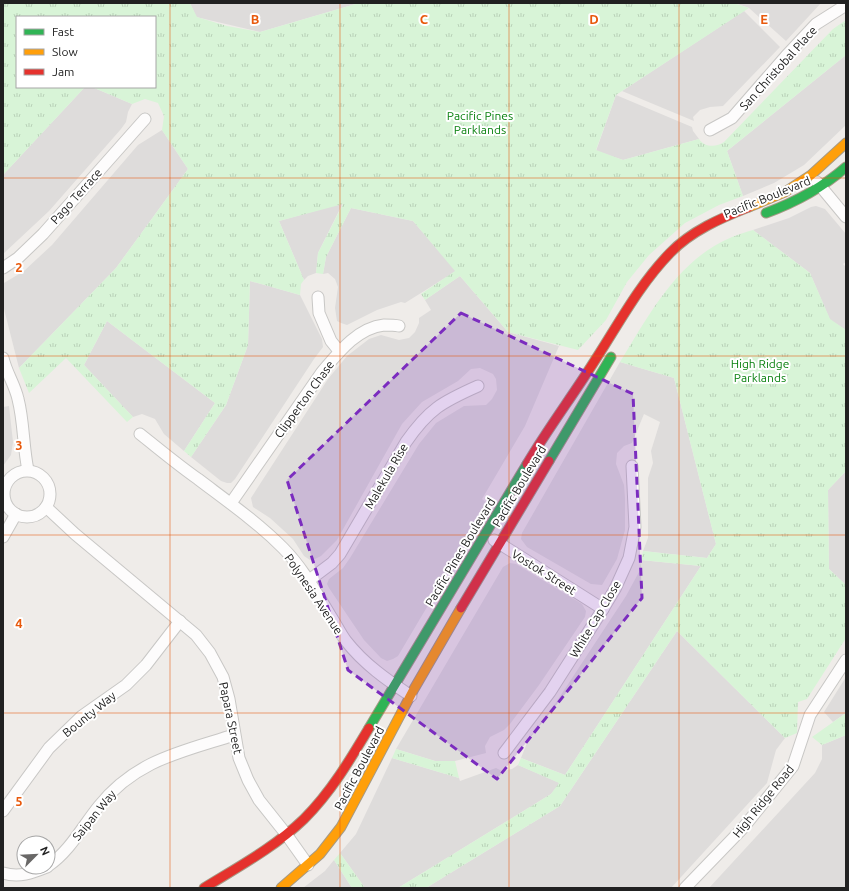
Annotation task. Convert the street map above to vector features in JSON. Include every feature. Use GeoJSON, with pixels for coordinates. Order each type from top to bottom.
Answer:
{"type":"FeatureCollection","features":[{"type":"Feature","properties":{"kind":"main road","name":"Pacific Boulevard"},"geometry":{"type":"LineString","coordinates":[[725,216],[785,192],[811,175],[846,143]]}},
{"type":"Feature","properties":{"kind":"main road","name":"Pacific Boulevard"},"geometry":{"type":"LineString","coordinates":[[757,216],[806,196],[822,187],[846,168]]}},
{"type":"Feature","properties":{"kind":"main road","name":"Pacific Pines Boulevard"},"geometry":{"type":"LineString","coordinates":[[204,888],[252,858],[286,834],[318,805],[341,775],[396,686],[484,534],[529,460],[593,364],[644,283],[671,252],[688,238],[725,216]]}},
{"type":"Feature","properties":{"kind":"main road","name":"Pacific Boulevard"},"geometry":{"type":"LineString","coordinates":[[722,229],[735,223]]}},
{"type":"Feature","properties":{"kind":"main road"},"geometry":{"type":"LineString","coordinates":[[658,282],[671,265]]}},
{"type":"Feature","properties":{"kind":"main road","name":"Pacific Boulevard"},"geometry":{"type":"LineString","coordinates":[[281,888],[320,854],[341,827],[411,696],[498,543],[617,346]]}},
{"type":"Feature","properties":{"kind":"street","name":"San Christobal Place"},"geometry":{"type":"LineString","coordinates":[[710,130],[732,118],[816,24],[846,5]]}},
{"type":"Feature","properties":{"kind":"street","name":"Pago Terrace"},"geometry":{"type":"LineString","coordinates":[[3,268],[18,258],[43,234],[145,119]]}},
{"type":"Feature","properties":{"kind":"street"},"geometry":{"type":"LineString","coordinates":[[811,175],[846,217]]}},
{"type":"Feature","properties":{"kind":"street"},"geometry":{"type":"LineString","coordinates":[[318,297],[319,313],[331,341],[339,351]]}},
{"type":"Feature","properties":{"kind":"street","name":"Clipperton Chase"},"geometry":{"type":"LineString","coordinates":[[231,503],[322,372],[339,351],[367,330],[383,325],[400,326]]}},
{"type":"Feature","properties":{"kind":"street"},"geometry":{"type":"LineString","coordinates":[[3,358],[18,398],[23,424],[25,456],[28,470]]}},
{"type":"Feature","properties":{"kind":"street","name":"Malekula Rise"},"geometry":{"type":"LineString","coordinates":[[308,581],[332,563],[340,554],[418,424],[432,410],[447,400],[478,386]]}},
{"type":"Feature","properties":{"kind":"street","name":"Polynesia Avenue"},"geometry":{"type":"LineString","coordinates":[[140,434],[196,479],[231,503],[283,548],[320,598],[346,640],[370,667],[411,696]]}},
{"type":"Feature","properties":{"kind":"street","name":"White Cap Close"},"geometry":{"type":"LineString","coordinates":[[504,753],[550,692],[615,589],[629,558],[635,527],[632,466]]}},
{"type":"Feature","properties":{"kind":"street"},"geometry":{"type":"LineString","coordinates":[[28,470],[36,472],[43,477],[48,483],[50,496],[46,507],[40,513],[32,517],[24,517],[16,514],[6,504],[4,490],[7,482],[13,476],[28,470]]}},
{"type":"Feature","properties":{"kind":"street","name":"Papara Street"},"geometry":{"type":"LineString","coordinates":[[46,507],[75,534],[196,635],[210,653],[223,676],[229,699],[239,758],[248,780],[259,800],[308,865]]}},
{"type":"Feature","properties":{"kind":"street"},"geometry":{"type":"LineString","coordinates":[[3,537],[16,514]]}},
{"type":"Feature","properties":{"kind":"street","name":"Vostok Street"},"geometry":{"type":"LineString","coordinates":[[484,534],[603,609]]}},
{"type":"Feature","properties":{"kind":"street","name":"Bounty Way"},"geometry":{"type":"LineString","coordinates":[[3,811],[49,748],[82,716],[126,685],[141,670],[180,621]]}},
{"type":"Feature","properties":{"kind":"street","name":"High Ridge Road"},"geometry":{"type":"LineString","coordinates":[[685,888],[743,828],[793,766],[810,715],[846,660]]}},
{"type":"Feature","properties":{"kind":"street","name":"Saipan Way"},"geometry":{"type":"LineString","coordinates":[[56,860],[65,853],[99,805],[122,782],[141,768],[162,758],[234,735]]}},
{"type":"Feature","properties":{"kind":"street","name":"Saipan Way"},"geometry":{"type":"LineString","coordinates":[[3,873],[12,876],[19,875]]}},
{"type":"Feature","properties":{"kind":"highlighted area"},"geometry":{"type":"Polygon","coordinates":[[[461,313],[633,394],[642,598],[497,779],[348,670],[287,480],[461,313]]]}},
{"type":"Feature","properties":{"kind":"shaded area"},"geometry":{"type":"Polygon","coordinates":[[[190,3],[359,3],[260,32],[196,17],[190,3]]]}},
{"type":"Feature","properties":{"kind":"shaded area"},"geometry":{"type":"Polygon","coordinates":[[[735,3],[821,3],[786,41],[749,8],[735,3]]]}},
{"type":"Feature","properties":{"kind":"shaded area"},"geometry":{"type":"Polygon","coordinates":[[[744,11],[780,47],[723,106],[710,107],[700,110],[693,117],[694,121],[622,91],[744,11]]]}},
{"type":"Feature","properties":{"kind":"shaded area"},"geometry":{"type":"Polygon","coordinates":[[[846,55],[846,125],[804,165],[774,183],[743,196],[727,151],[846,55]]]}},
{"type":"Feature","properties":{"kind":"shaded area"},"geometry":{"type":"Polygon","coordinates":[[[84,88],[94,88],[132,104],[128,112],[126,122],[121,129],[49,211],[3,254],[3,175],[84,88]]]}},
{"type":"Feature","properties":{"kind":"shaded area"},"geometry":{"type":"Polygon","coordinates":[[[616,95],[692,127],[699,139],[623,160],[596,151],[616,95]]]}},
{"type":"Feature","properties":{"kind":"shaded area"},"geometry":{"type":"Polygon","coordinates":[[[162,130],[188,169],[116,268],[19,368],[3,305],[4,283],[24,271],[52,245],[138,145],[162,130]]]}},
{"type":"Feature","properties":{"kind":"shaded area"},"geometry":{"type":"Polygon","coordinates":[[[343,203],[318,253],[316,273],[308,276],[304,280],[279,221],[343,203]]]}},
{"type":"Feature","properties":{"kind":"shaded area"},"geometry":{"type":"Polygon","coordinates":[[[816,206],[825,209],[846,234],[846,262],[843,264],[846,267],[846,330],[830,320],[810,273],[753,230],[789,218],[816,206]]]}},
{"type":"Feature","properties":{"kind":"shaded area"},"geometry":{"type":"Polygon","coordinates":[[[351,208],[413,221],[456,271],[405,303],[401,302],[377,310],[347,325],[337,321],[335,308],[338,287],[335,279],[328,273],[323,274],[326,257],[351,208]]]}},
{"type":"Feature","properties":{"kind":"shaded area"},"geometry":{"type":"Polygon","coordinates":[[[460,276],[508,332],[559,346],[525,426],[482,499],[488,504],[398,656],[387,661],[381,658],[364,640],[327,584],[329,579],[343,568],[350,558],[419,444],[436,423],[464,406],[486,405],[492,399],[497,390],[496,379],[493,374],[480,368],[471,369],[458,381],[422,402],[402,424],[337,540],[321,556],[310,560],[304,556],[293,539],[270,518],[253,507],[251,498],[328,379],[347,356],[369,339],[381,335],[399,340],[409,338],[415,332],[419,323],[419,318],[431,310],[425,300],[460,276]]]}},
{"type":"Feature","properties":{"kind":"shaded area"},"geometry":{"type":"Polygon","coordinates":[[[250,281],[300,295],[322,339],[323,347],[235,479],[231,483],[227,483],[221,481],[191,457],[226,405],[248,345],[250,281]]]}},
{"type":"Feature","properties":{"kind":"shaded area"},"geometry":{"type":"Polygon","coordinates":[[[107,321],[215,403],[184,451],[164,434],[155,419],[142,414],[133,417],[84,365],[107,321]]]}},
{"type":"Feature","properties":{"kind":"shaded area"},"geometry":{"type":"Polygon","coordinates":[[[620,362],[674,378],[716,544],[707,558],[643,551],[648,538],[648,478],[653,463],[651,451],[660,422],[644,414],[632,443],[624,446],[617,453],[616,464],[624,485],[625,530],[617,559],[602,585],[591,584],[527,547],[521,539],[522,533],[620,362]]]}},
{"type":"Feature","properties":{"kind":"shaded area"},"geometry":{"type":"Polygon","coordinates":[[[9,406],[13,442],[11,455],[3,466],[3,407],[9,406]]]}},
{"type":"Feature","properties":{"kind":"shaded area"},"geometry":{"type":"Polygon","coordinates":[[[846,471],[846,585],[829,569],[828,490],[846,471]]]}},
{"type":"Feature","properties":{"kind":"shaded area"},"geometry":{"type":"Polygon","coordinates":[[[641,560],[701,566],[565,775],[521,758],[529,738],[555,704],[626,596],[639,572],[641,560]]]}},
{"type":"Feature","properties":{"kind":"shaded area"},"geometry":{"type":"Polygon","coordinates":[[[510,563],[516,564],[582,604],[586,611],[585,617],[539,685],[510,724],[504,730],[490,737],[485,746],[486,753],[455,761],[435,761],[396,749],[503,567],[510,563]]]}},
{"type":"Feature","properties":{"kind":"shaded area"},"geometry":{"type":"Polygon","coordinates":[[[677,631],[785,738],[776,750],[767,783],[671,888],[426,888],[560,806],[677,631]]]}},
{"type":"Feature","properties":{"kind":"shaded area"},"geometry":{"type":"Polygon","coordinates":[[[846,677],[846,713],[833,722],[824,712],[846,677]]]}},
{"type":"Feature","properties":{"kind":"shaded area"},"geometry":{"type":"Polygon","coordinates":[[[846,735],[846,888],[709,888],[815,773],[822,759],[822,745],[846,735]]]}},
{"type":"Feature","properties":{"kind":"shaded area"},"geometry":{"type":"Polygon","coordinates":[[[392,758],[459,778],[460,781],[496,768],[502,771],[512,769],[518,765],[560,783],[551,794],[398,888],[365,888],[340,853],[356,834],[392,758]]]}},
{"type":"Feature","properties":{"kind":"shaded area"},"geometry":{"type":"Polygon","coordinates":[[[334,860],[352,888],[303,888],[325,871],[334,860]]]}},
{"type":"Feature","properties":{"kind":"green space","name":"Pacific Pines Parklands"},"geometry":{"type":"Polygon","coordinates":[[[3,3],[190,3],[197,17],[227,26],[260,32],[359,3],[734,3],[749,8],[616,95],[596,150],[623,160],[699,139],[704,144],[711,146],[724,142],[833,29],[846,20],[846,55],[727,151],[743,196],[719,205],[685,223],[649,255],[627,282],[606,320],[578,350],[508,332],[460,276],[425,300],[421,294],[455,271],[413,221],[351,208],[326,257],[323,274],[316,273],[318,253],[343,204],[279,221],[304,280],[301,284],[300,295],[250,281],[248,345],[226,405],[191,457],[184,451],[215,403],[107,321],[84,365],[133,417],[127,422],[66,358],[29,393],[19,368],[116,268],[188,169],[162,130],[164,116],[158,103],[145,99],[132,104],[94,88],[156,88],[156,16],[16,16],[16,88],[84,88],[3,175],[3,3]]]}},
{"type":"Feature","properties":{"kind":"green space","name":"High Ridge Parklands"},"geometry":{"type":"Polygon","coordinates":[[[753,230],[810,273],[830,319],[846,330],[846,471],[828,490],[829,569],[846,585],[846,638],[807,699],[798,702],[797,733],[785,738],[677,631],[560,806],[426,888],[398,888],[551,794],[559,783],[518,765],[521,758],[565,775],[701,566],[641,560],[643,551],[707,558],[716,544],[674,378],[620,362],[654,308],[680,274],[696,259],[713,247],[732,237],[753,230]]]}},
{"type":"Feature","properties":{"kind":"green space"},"geometry":{"type":"Polygon","coordinates":[[[846,713],[846,735],[822,745],[812,737],[846,713]]]}},
{"type":"Feature","properties":{"kind":"green space"},"geometry":{"type":"Polygon","coordinates":[[[396,749],[435,761],[455,761],[459,778],[392,758],[396,749]]]}},
{"type":"Feature","properties":{"kind":"green space"},"geometry":{"type":"Polygon","coordinates":[[[340,853],[365,888],[352,888],[334,860],[340,853]]]}},
{"type":"Feature","properties":{"kind":"traffic: fast"},"geometry":{"type":"LineString","coordinates":[[766,213],[808,194],[828,182],[846,167]]}},
{"type":"Feature","properties":{"kind":"traffic: fast"},"geometry":{"type":"LineString","coordinates":[[549,461],[611,357]]}},
{"type":"Feature","properties":{"kind":"traffic: fast"},"geometry":{"type":"LineString","coordinates":[[369,728],[527,464]]}},
{"type":"Feature","properties":{"kind":"traffic: slow"},"geometry":{"type":"LineString","coordinates":[[749,207],[785,192],[811,175],[846,143]]}},
{"type":"Feature","properties":{"kind":"traffic: slow"},"geometry":{"type":"LineString","coordinates":[[281,888],[320,854],[341,827],[414,689],[461,608]]}},
{"type":"Feature","properties":{"kind":"traffic: jam"},"geometry":{"type":"LineString","coordinates":[[527,464],[628,307],[658,266],[678,245],[687,238],[707,226],[749,207]]}},
{"type":"Feature","properties":{"kind":"traffic: jam"},"geometry":{"type":"LineString","coordinates":[[461,608],[549,461]]}},
{"type":"Feature","properties":{"kind":"traffic: jam"},"geometry":{"type":"LineString","coordinates":[[204,888],[269,848],[304,819],[331,787],[369,728]]}}]}
